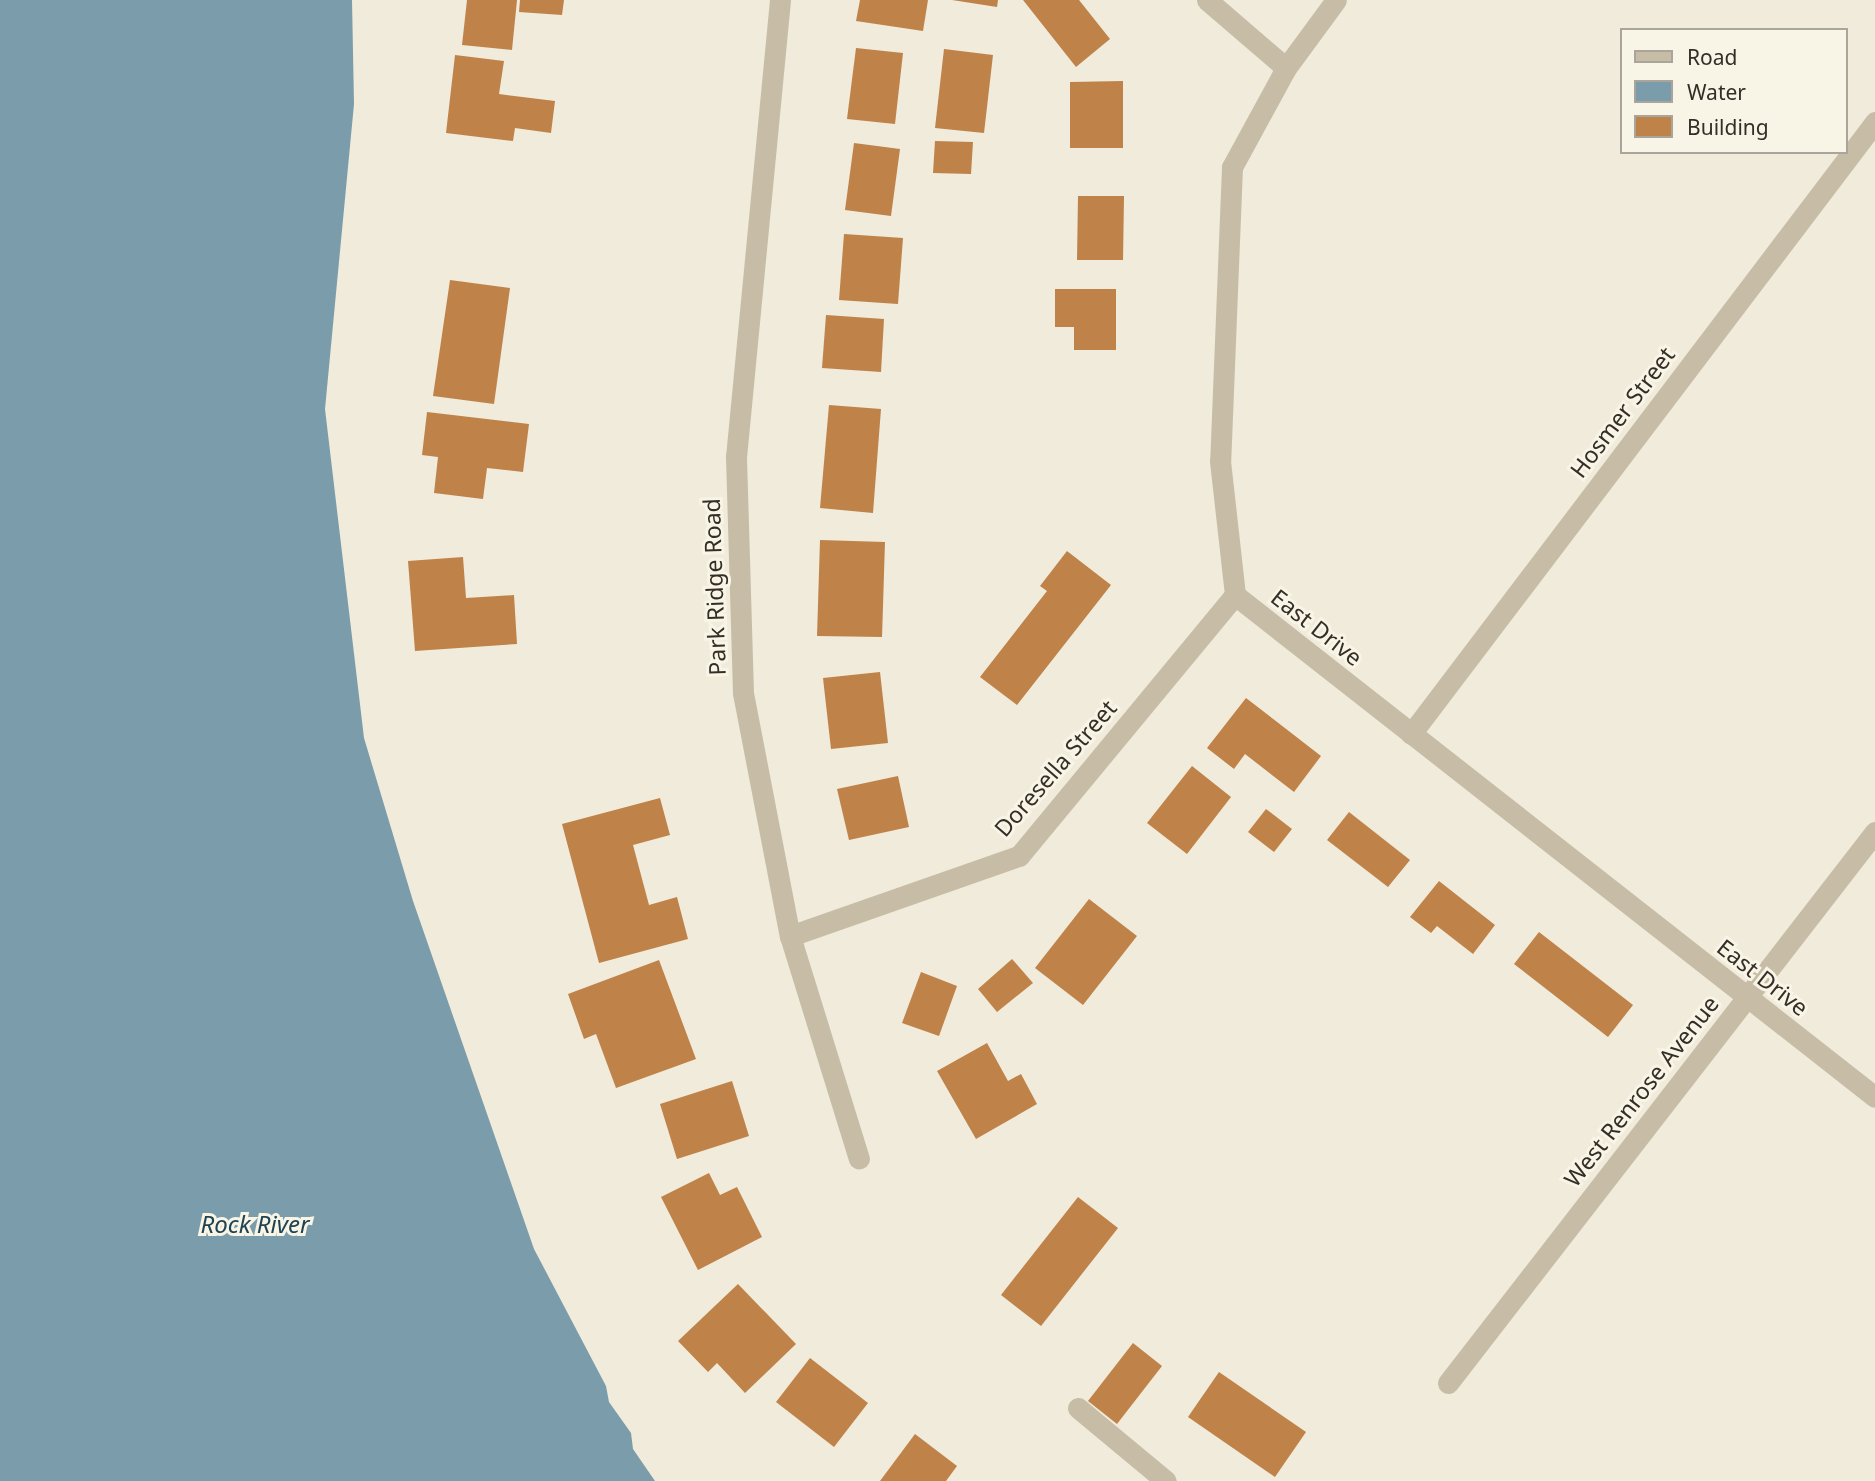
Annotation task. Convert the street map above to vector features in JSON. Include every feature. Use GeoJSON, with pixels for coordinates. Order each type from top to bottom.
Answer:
{"type":"FeatureCollection","features":[{"type":"Feature","properties":{"kind":"street","name":"Park Ridge Road"},"geometry":{"type":"LineString","coordinates":[[780,0],[736,457],[743,692],[790,936],[859,1159]]}},
{"type":"Feature","properties":{"kind":"street"},"geometry":{"type":"LineString","coordinates":[[1208,0],[1286,68]]}},
{"type":"Feature","properties":{"kind":"street","name":"East Drive"},"geometry":{"type":"LineString","coordinates":[[1336,0],[1286,68],[1232,167],[1220,461],[1235,595],[1875,1097]]}},
{"type":"Feature","properties":{"kind":"street","name":"Hosmer Street"},"geometry":{"type":"LineString","coordinates":[[1411,734],[1875,122]]}},
{"type":"Feature","properties":{"kind":"street","name":"Doresella Street"},"geometry":{"type":"LineString","coordinates":[[790,936],[1019,856],[1235,595]]}},
{"type":"Feature","properties":{"kind":"street","name":"West Renrose Avenue"},"geometry":{"type":"LineString","coordinates":[[1448,1382],[1875,832]]}},
{"type":"Feature","properties":{"kind":"street"},"geometry":{"type":"LineString","coordinates":[[1078,1408],[1166,1481]]}},
{"type":"Feature","properties":{"kind":"water","name":"Rock River"},"geometry":{"type":"Polygon","coordinates":[[[0,0],[352,0],[354,104],[325,409],[364,738],[413,901],[534,1249],[606,1386],[609,1402],[631,1433],[633,1449],[655,1481],[0,1481],[0,0]]]}},
{"type":"Feature","properties":{"kind":"building"},"geometry":{"type":"Polygon","coordinates":[[[467,0],[517,0],[512,50],[462,45],[467,0]]]}},
{"type":"Feature","properties":{"kind":"building"},"geometry":{"type":"Polygon","coordinates":[[[520,0],[564,0],[562,15],[519,12],[520,0]]]}},
{"type":"Feature","properties":{"kind":"building"},"geometry":{"type":"Polygon","coordinates":[[[860,0],[928,0],[923,31],[856,21],[860,0]]]}},
{"type":"Feature","properties":{"kind":"building"},"geometry":{"type":"Polygon","coordinates":[[[952,0],[998,0],[997,7],[952,0]]]}},
{"type":"Feature","properties":{"kind":"building"},"geometry":{"type":"Polygon","coordinates":[[[1023,0],[1079,0],[1110,39],[1076,67],[1023,0]]]}},
{"type":"Feature","properties":{"kind":"building"},"geometry":{"type":"Polygon","coordinates":[[[856,48],[903,53],[895,124],[847,119],[856,48]]]}},
{"type":"Feature","properties":{"kind":"building"},"geometry":{"type":"Polygon","coordinates":[[[944,49],[993,55],[984,133],[935,128],[944,49]]]}},
{"type":"Feature","properties":{"kind":"building"},"geometry":{"type":"Polygon","coordinates":[[[455,55],[504,61],[499,94],[555,101],[551,133],[515,128],[513,141],[446,133],[455,55]]]}},
{"type":"Feature","properties":{"kind":"building"},"geometry":{"type":"Polygon","coordinates":[[[1123,81],[1123,148],[1070,148],[1070,82],[1123,81]]]}},
{"type":"Feature","properties":{"kind":"building"},"geometry":{"type":"Polygon","coordinates":[[[935,141],[973,142],[971,174],[933,173],[935,141]]]}},
{"type":"Feature","properties":{"kind":"building"},"geometry":{"type":"Polygon","coordinates":[[[854,143],[900,149],[891,216],[845,210],[854,143]]]}},
{"type":"Feature","properties":{"kind":"building"},"geometry":{"type":"Polygon","coordinates":[[[1078,196],[1124,196],[1123,260],[1077,260],[1078,196]]]}},
{"type":"Feature","properties":{"kind":"building"},"geometry":{"type":"Polygon","coordinates":[[[844,234],[903,238],[898,304],[839,300],[844,234]]]}},
{"type":"Feature","properties":{"kind":"building"},"geometry":{"type":"Polygon","coordinates":[[[450,280],[510,288],[494,404],[433,396],[450,280]]]}},
{"type":"Feature","properties":{"kind":"building"},"geometry":{"type":"Polygon","coordinates":[[[1055,289],[1116,289],[1116,350],[1074,350],[1074,327],[1055,327],[1055,289]]]}},
{"type":"Feature","properties":{"kind":"building"},"geometry":{"type":"Polygon","coordinates":[[[826,315],[884,319],[881,372],[822,368],[826,315]]]}},
{"type":"Feature","properties":{"kind":"building"},"geometry":{"type":"Polygon","coordinates":[[[829,405],[881,409],[873,513],[820,508],[829,405]]]}},
{"type":"Feature","properties":{"kind":"building"},"geometry":{"type":"Polygon","coordinates":[[[427,412],[529,424],[523,472],[487,468],[483,499],[434,493],[438,457],[422,455],[427,412]]]}},
{"type":"Feature","properties":{"kind":"building"},"geometry":{"type":"Polygon","coordinates":[[[820,540],[885,542],[882,637],[817,636],[820,540]]]}},
{"type":"Feature","properties":{"kind":"building"},"geometry":{"type":"Polygon","coordinates":[[[1067,551],[1111,585],[1017,705],[980,677],[1047,591],[1040,586],[1067,551]]]}},
{"type":"Feature","properties":{"kind":"building"},"geometry":{"type":"Polygon","coordinates":[[[463,557],[466,598],[514,595],[517,644],[415,651],[408,561],[463,557]]]}},
{"type":"Feature","properties":{"kind":"building"},"geometry":{"type":"Polygon","coordinates":[[[880,672],[888,743],[831,749],[823,678],[880,672]]]}},
{"type":"Feature","properties":{"kind":"building"},"geometry":{"type":"Polygon","coordinates":[[[1246,698],[1321,756],[1294,792],[1245,754],[1234,769],[1207,748],[1246,698]]]}},
{"type":"Feature","properties":{"kind":"building"},"geometry":{"type":"Polygon","coordinates":[[[1192,766],[1231,797],[1187,854],[1147,823],[1192,766]]]}},
{"type":"Feature","properties":{"kind":"building"},"geometry":{"type":"Polygon","coordinates":[[[898,776],[909,827],[849,840],[837,789],[898,776]]]}},
{"type":"Feature","properties":{"kind":"building"},"geometry":{"type":"Polygon","coordinates":[[[660,798],[670,835],[633,845],[649,905],[677,897],[688,939],[599,963],[562,824],[660,798]]]}},
{"type":"Feature","properties":{"kind":"building"},"geometry":{"type":"Polygon","coordinates":[[[1266,809],[1292,829],[1274,852],[1248,832],[1266,809]]]}},
{"type":"Feature","properties":{"kind":"building"},"geometry":{"type":"Polygon","coordinates":[[[1349,812],[1410,860],[1388,887],[1327,840],[1349,812]]]}},
{"type":"Feature","properties":{"kind":"building"},"geometry":{"type":"Polygon","coordinates":[[[1439,881],[1495,925],[1473,954],[1437,926],[1431,933],[1410,917],[1439,881]]]}},
{"type":"Feature","properties":{"kind":"building"},"geometry":{"type":"Polygon","coordinates":[[[1089,899],[1137,936],[1083,1005],[1035,968],[1089,899]]]}},
{"type":"Feature","properties":{"kind":"building"},"geometry":{"type":"Polygon","coordinates":[[[1539,932],[1633,1005],[1608,1037],[1514,964],[1539,932]]]}},
{"type":"Feature","properties":{"kind":"building"},"geometry":{"type":"Polygon","coordinates":[[[1012,959],[1033,983],[997,1012],[978,989],[1012,959]]]}},
{"type":"Feature","properties":{"kind":"building"},"geometry":{"type":"Polygon","coordinates":[[[659,960],[696,1059],[616,1088],[596,1034],[584,1039],[568,994],[659,960]]]}},
{"type":"Feature","properties":{"kind":"building"},"geometry":{"type":"Polygon","coordinates":[[[921,972],[957,986],[939,1036],[902,1023],[921,972]]]}},
{"type":"Feature","properties":{"kind":"building"},"geometry":{"type":"Polygon","coordinates":[[[987,1043],[1008,1081],[1021,1074],[1037,1104],[976,1139],[937,1071],[987,1043]]]}},
{"type":"Feature","properties":{"kind":"building"},"geometry":{"type":"Polygon","coordinates":[[[732,1081],[749,1136],[677,1159],[660,1104],[732,1081]]]}},
{"type":"Feature","properties":{"kind":"building"},"geometry":{"type":"Polygon","coordinates":[[[709,1173],[720,1195],[737,1187],[762,1237],[698,1270],[661,1197],[709,1173]]]}},
{"type":"Feature","properties":{"kind":"building"},"geometry":{"type":"Polygon","coordinates":[[[1078,1197],[1118,1228],[1041,1326],[1001,1295],[1078,1197]]]}},
{"type":"Feature","properties":{"kind":"building"},"geometry":{"type":"Polygon","coordinates":[[[738,1284],[796,1344],[745,1393],[717,1363],[708,1372],[678,1341],[738,1284]]]}},
{"type":"Feature","properties":{"kind":"building"},"geometry":{"type":"Polygon","coordinates":[[[1133,1343],[1162,1366],[1117,1424],[1088,1401],[1133,1343]]]}},
{"type":"Feature","properties":{"kind":"building"},"geometry":{"type":"Polygon","coordinates":[[[810,1358],[868,1403],[834,1447],[776,1402],[810,1358]]]}},
{"type":"Feature","properties":{"kind":"building"},"geometry":{"type":"Polygon","coordinates":[[[1219,1372],[1306,1432],[1275,1477],[1188,1417],[1219,1372]]]}},
{"type":"Feature","properties":{"kind":"building"},"geometry":{"type":"Polygon","coordinates":[[[915,1434],[957,1466],[946,1481],[880,1481],[915,1434]]]}}]}
